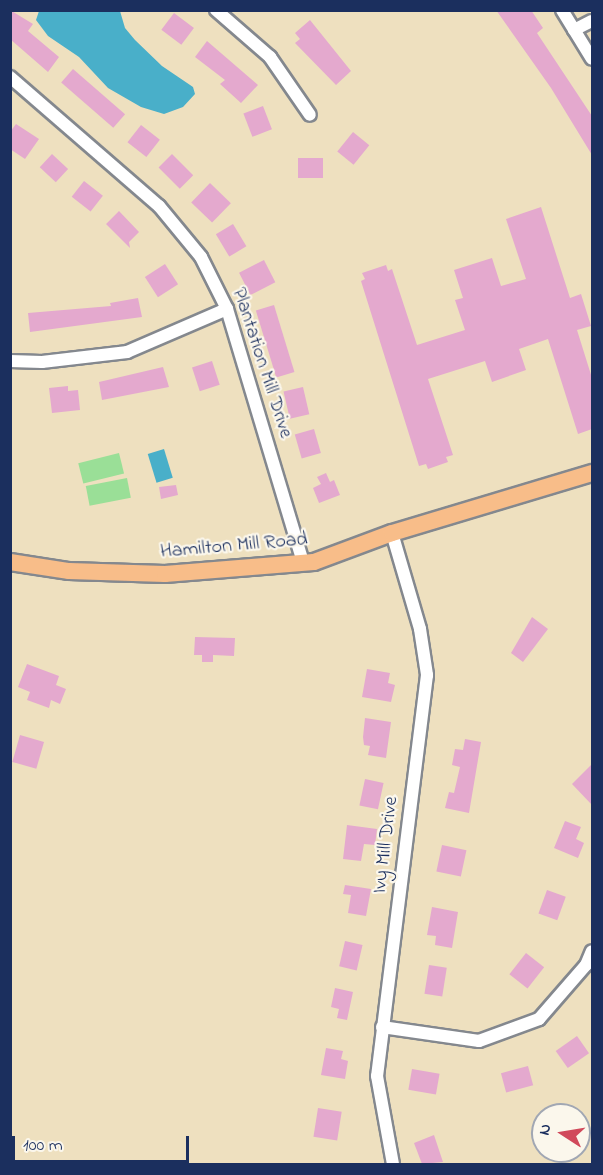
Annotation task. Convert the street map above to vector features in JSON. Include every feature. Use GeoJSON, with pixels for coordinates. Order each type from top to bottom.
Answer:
{"type":"FeatureCollection","features":[{"type":"Feature","properties":{"kind":"main road","name":"Hamilton Mill Road"},"geometry":{"type":"LineString","coordinates":[[10,562],[69,571],[165,574],[303,563],[392,532],[592,473]]}},
{"type":"Feature","properties":{"kind":"street"},"geometry":{"type":"LineString","coordinates":[[216,10],[270,57],[310,115]]}},
{"type":"Feature","properties":{"kind":"street"},"geometry":{"type":"LineString","coordinates":[[562,10],[592,59]]}},
{"type":"Feature","properties":{"kind":"street"},"geometry":{"type":"LineString","coordinates":[[574,30],[592,21]]}},
{"type":"Feature","properties":{"kind":"street","name":"Plantation Mill Drive"},"geometry":{"type":"LineString","coordinates":[[10,77],[159,206],[201,257],[227,309],[303,563]]}},
{"type":"Feature","properties":{"kind":"street"},"geometry":{"type":"LineString","coordinates":[[10,361],[42,362],[127,351],[227,309]]}},
{"type":"Feature","properties":{"kind":"street","name":"Ivy Mill Drive"},"geometry":{"type":"LineString","coordinates":[[392,532],[420,629],[427,675],[377,1076],[393,1164]]}},
{"type":"Feature","properties":{"kind":"street"},"geometry":{"type":"LineString","coordinates":[[382,1027],[479,1041],[538,1019],[586,965],[592,951]]}},
{"type":"Feature","properties":{"kind":"green space"},"geometry":{"type":"Polygon","coordinates":[[[119,453],[124,473],[83,484],[78,463],[119,453]]]}},
{"type":"Feature","properties":{"kind":"green space"},"geometry":{"type":"Polygon","coordinates":[[[127,478],[131,498],[90,506],[86,486],[127,478]]]}},
{"type":"Feature","properties":{"kind":"water"},"geometry":{"type":"Polygon","coordinates":[[[39,11],[120,11],[125,28],[135,40],[162,66],[193,87],[195,94],[183,107],[164,114],[141,107],[108,88],[79,57],[48,36],[36,20],[39,11]]]}},
{"type":"Feature","properties":{"kind":"water"},"geometry":{"type":"Polygon","coordinates":[[[164,449],[173,478],[157,483],[148,454],[164,449]]]}},
{"type":"Feature","properties":{"kind":"building"},"geometry":{"type":"Polygon","coordinates":[[[10,10],[33,24],[28,31],[59,57],[48,72],[10,39],[10,10]]]}},
{"type":"Feature","properties":{"kind":"building"},"geometry":{"type":"Polygon","coordinates":[[[496,10],[531,10],[543,28],[537,33],[592,116],[592,155],[551,88],[496,10]]]}},
{"type":"Feature","properties":{"kind":"building"},"geometry":{"type":"Polygon","coordinates":[[[174,13],[194,28],[181,45],[161,30],[174,13]]]}},
{"type":"Feature","properties":{"kind":"building"},"geometry":{"type":"Polygon","coordinates":[[[310,20],[351,71],[336,85],[295,43],[300,39],[295,33],[310,20]]]}},
{"type":"Feature","properties":{"kind":"building"},"geometry":{"type":"Polygon","coordinates":[[[207,41],[258,85],[241,103],[220,84],[225,80],[195,57],[207,41]]]}},
{"type":"Feature","properties":{"kind":"building"},"geometry":{"type":"Polygon","coordinates":[[[73,69],[125,114],[113,128],[61,83],[73,69]]]}},
{"type":"Feature","properties":{"kind":"building"},"geometry":{"type":"Polygon","coordinates":[[[263,106],[272,129],[252,137],[243,114],[263,106]]]}},
{"type":"Feature","properties":{"kind":"building"},"geometry":{"type":"Polygon","coordinates":[[[16,124],[39,139],[25,159],[10,149],[10,132],[16,124]]]}},
{"type":"Feature","properties":{"kind":"building"},"geometry":{"type":"Polygon","coordinates":[[[141,125],[160,140],[146,157],[127,142],[141,125]]]}},
{"type":"Feature","properties":{"kind":"building"},"geometry":{"type":"Polygon","coordinates":[[[353,132],[369,145],[354,165],[337,151],[353,132]]]}},
{"type":"Feature","properties":{"kind":"building"},"geometry":{"type":"Polygon","coordinates":[[[52,154],[68,169],[56,182],[40,167],[52,154]]]}},
{"type":"Feature","properties":{"kind":"building"},"geometry":{"type":"Polygon","coordinates":[[[172,154],[193,175],[180,189],[159,167],[172,154]]]}},
{"type":"Feature","properties":{"kind":"building"},"geometry":{"type":"Polygon","coordinates":[[[298,158],[323,158],[323,178],[298,178],[298,158]]]}},
{"type":"Feature","properties":{"kind":"building"},"geometry":{"type":"Polygon","coordinates":[[[84,181],[103,196],[91,212],[72,197],[84,181]]]}},
{"type":"Feature","properties":{"kind":"building"},"geometry":{"type":"Polygon","coordinates":[[[210,183],[231,203],[212,223],[191,202],[210,183]]]}},
{"type":"Feature","properties":{"kind":"building"},"geometry":{"type":"Polygon","coordinates":[[[541,207],[570,298],[581,294],[591,326],[577,330],[592,378],[592,429],[578,434],[548,339],[519,349],[526,370],[492,382],[485,361],[428,379],[453,455],[446,457],[448,462],[428,469],[426,464],[419,466],[361,281],[365,279],[362,273],[386,265],[388,271],[392,269],[417,345],[465,330],[455,300],[463,298],[454,270],[492,258],[501,286],[526,279],[506,219],[541,207]]]}},
{"type":"Feature","properties":{"kind":"building"},"geometry":{"type":"Polygon","coordinates":[[[119,211],[139,232],[129,242],[130,248],[106,224],[119,211]]]}},
{"type":"Feature","properties":{"kind":"building"},"geometry":{"type":"Polygon","coordinates":[[[233,224],[246,246],[229,257],[216,234],[233,224]]]}},
{"type":"Feature","properties":{"kind":"building"},"geometry":{"type":"Polygon","coordinates":[[[264,260],[275,282],[250,295],[239,273],[264,260]]]}},
{"type":"Feature","properties":{"kind":"building"},"geometry":{"type":"Polygon","coordinates":[[[165,264],[178,284],[158,297],[145,277],[165,264]]]}},
{"type":"Feature","properties":{"kind":"building"},"geometry":{"type":"Polygon","coordinates":[[[138,298],[142,317],[30,332],[28,313],[111,306],[110,303],[138,298]]]}},
{"type":"Feature","properties":{"kind":"building"},"geometry":{"type":"Polygon","coordinates":[[[274,305],[294,372],[276,377],[256,311],[274,305]]]}},
{"type":"Feature","properties":{"kind":"building"},"geometry":{"type":"Polygon","coordinates":[[[212,361],[220,385],[200,391],[192,367],[212,361]]]}},
{"type":"Feature","properties":{"kind":"building"},"geometry":{"type":"Polygon","coordinates":[[[163,367],[169,387],[102,400],[99,382],[163,367]]]}},
{"type":"Feature","properties":{"kind":"building"},"geometry":{"type":"Polygon","coordinates":[[[68,386],[68,391],[78,390],[80,410],[52,413],[49,388],[68,386]]]}},
{"type":"Feature","properties":{"kind":"building"},"geometry":{"type":"Polygon","coordinates":[[[303,387],[309,414],[290,419],[284,391],[303,387]]]}},
{"type":"Feature","properties":{"kind":"building"},"geometry":{"type":"Polygon","coordinates":[[[314,429],[321,453],[302,459],[295,435],[314,429]]]}},
{"type":"Feature","properties":{"kind":"building"},"geometry":{"type":"Polygon","coordinates":[[[326,473],[330,482],[334,480],[340,495],[319,503],[313,488],[321,484],[317,477],[326,473]]]}},
{"type":"Feature","properties":{"kind":"building"},"geometry":{"type":"Polygon","coordinates":[[[176,485],[178,495],[161,499],[159,487],[176,485]]]}},
{"type":"Feature","properties":{"kind":"building"},"geometry":{"type":"Polygon","coordinates":[[[532,617],[548,629],[523,662],[511,653],[532,617]]]}},
{"type":"Feature","properties":{"kind":"building"},"geometry":{"type":"Polygon","coordinates":[[[195,637],[235,638],[234,656],[213,655],[213,662],[202,662],[202,655],[194,655],[195,637]]]}},
{"type":"Feature","properties":{"kind":"building"},"geometry":{"type":"Polygon","coordinates":[[[27,664],[59,676],[56,685],[66,689],[60,704],[51,700],[49,708],[27,700],[30,692],[18,687],[27,664]]]}},
{"type":"Feature","properties":{"kind":"building"},"geometry":{"type":"Polygon","coordinates":[[[367,669],[390,673],[388,683],[395,685],[391,702],[362,697],[367,669]]]}},
{"type":"Feature","properties":{"kind":"building"},"geometry":{"type":"Polygon","coordinates":[[[365,718],[391,722],[386,758],[368,755],[370,746],[364,745],[363,737],[365,718]]]}},
{"type":"Feature","properties":{"kind":"building"},"geometry":{"type":"Polygon","coordinates":[[[20,735],[44,742],[36,769],[12,762],[20,735]]]}},
{"type":"Feature","properties":{"kind":"building"},"geometry":{"type":"Polygon","coordinates":[[[465,739],[481,742],[469,813],[445,808],[449,792],[454,793],[460,767],[452,765],[455,749],[463,750],[465,739]]]}},
{"type":"Feature","properties":{"kind":"building"},"geometry":{"type":"Polygon","coordinates":[[[592,764],[592,805],[572,784],[592,764]]]}},
{"type":"Feature","properties":{"kind":"building"},"geometry":{"type":"Polygon","coordinates":[[[365,779],[384,783],[378,809],[359,805],[365,779]]]}},
{"type":"Feature","properties":{"kind":"building"},"geometry":{"type":"Polygon","coordinates":[[[565,821],[581,827],[576,839],[584,843],[578,858],[554,848],[565,821]]]}},
{"type":"Feature","properties":{"kind":"building"},"geometry":{"type":"Polygon","coordinates":[[[347,825],[377,829],[375,845],[364,844],[361,861],[343,859],[347,825]]]}},
{"type":"Feature","properties":{"kind":"building"},"geometry":{"type":"Polygon","coordinates":[[[442,845],[466,850],[461,877],[436,871],[442,845]]]}},
{"type":"Feature","properties":{"kind":"building"},"geometry":{"type":"Polygon","coordinates":[[[345,885],[371,889],[366,916],[348,913],[351,895],[343,894],[345,885]]]}},
{"type":"Feature","properties":{"kind":"building"},"geometry":{"type":"Polygon","coordinates":[[[547,890],[566,897],[557,920],[538,913],[547,890]]]}},
{"type":"Feature","properties":{"kind":"building"},"geometry":{"type":"Polygon","coordinates":[[[432,907],[458,912],[452,948],[435,945],[436,936],[427,935],[432,907]]]}},
{"type":"Feature","properties":{"kind":"building"},"geometry":{"type":"Polygon","coordinates":[[[345,941],[363,945],[357,970],[339,966],[345,941]]]}},
{"type":"Feature","properties":{"kind":"building"},"geometry":{"type":"Polygon","coordinates":[[[526,953],[544,967],[528,988],[509,974],[526,953]]]}},
{"type":"Feature","properties":{"kind":"building"},"geometry":{"type":"Polygon","coordinates":[[[429,965],[447,968],[442,996],[424,994],[429,965]]]}},
{"type":"Feature","properties":{"kind":"building"},"geometry":{"type":"Polygon","coordinates":[[[335,988],[353,992],[347,1020],[337,1018],[339,1009],[331,1007],[335,988]]]}},
{"type":"Feature","properties":{"kind":"building"},"geometry":{"type":"Polygon","coordinates":[[[577,1036],[589,1053],[568,1068],[556,1051],[577,1036]]]}},
{"type":"Feature","properties":{"kind":"building"},"geometry":{"type":"Polygon","coordinates":[[[326,1048],[343,1051],[341,1059],[348,1061],[345,1079],[321,1075],[326,1048]]]}},
{"type":"Feature","properties":{"kind":"building"},"geometry":{"type":"Polygon","coordinates":[[[528,1066],[533,1085],[506,1093],[501,1073],[528,1066]]]}},
{"type":"Feature","properties":{"kind":"building"},"geometry":{"type":"Polygon","coordinates":[[[412,1069],[440,1074],[436,1095],[408,1090],[412,1069]]]}},
{"type":"Feature","properties":{"kind":"building"},"geometry":{"type":"Polygon","coordinates":[[[318,1108],[342,1112],[337,1140],[313,1137],[318,1108]]]}},
{"type":"Feature","properties":{"kind":"building"},"geometry":{"type":"Polygon","coordinates":[[[434,1135],[443,1162],[422,1164],[414,1143],[434,1135]]]}}]}
